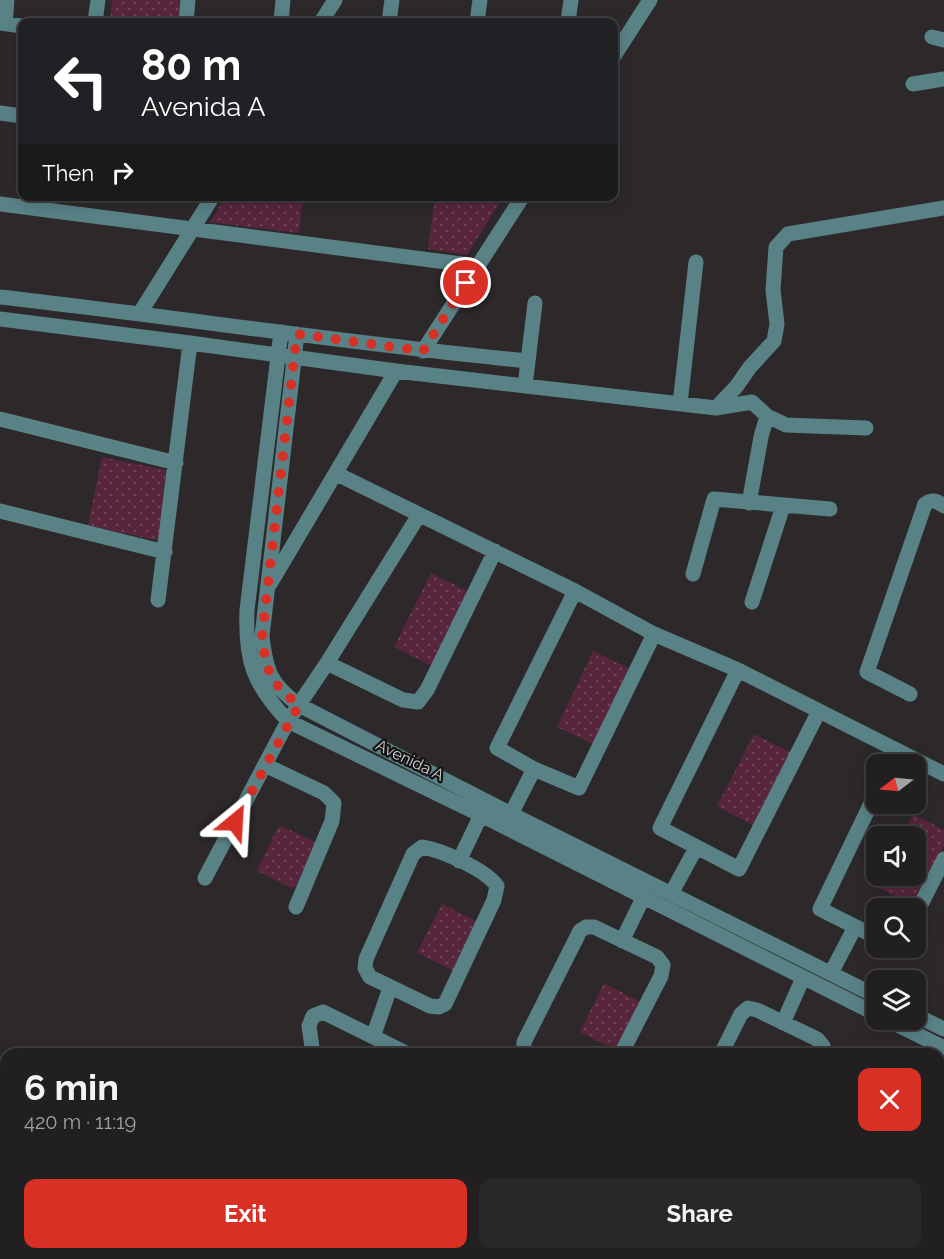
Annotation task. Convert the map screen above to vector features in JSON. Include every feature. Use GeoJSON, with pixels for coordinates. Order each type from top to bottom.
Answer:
{"type":"FeatureCollection","features":[{"type":"Feature","properties":{"kind":"street"},"geometry":{"type":"LineString","coordinates":[[7,0],[2,23],[18,25]]}},
{"type":"Feature","properties":{"kind":"street"},"geometry":{"type":"LineString","coordinates":[[96,18],[98,0]]}},
{"type":"Feature","properties":{"kind":"street"},"geometry":{"type":"LineString","coordinates":[[186,18],[188,0]]}},
{"type":"Feature","properties":{"kind":"street"},"geometry":{"type":"LineString","coordinates":[[281,18],[283,0]]}},
{"type":"Feature","properties":{"kind":"street"},"geometry":{"type":"LineString","coordinates":[[323,18],[334,0]]}},
{"type":"Feature","properties":{"kind":"street"},"geometry":{"type":"LineString","coordinates":[[390,18],[392,0]]}},
{"type":"Feature","properties":{"kind":"street"},"geometry":{"type":"LineString","coordinates":[[478,18],[480,0]]}},
{"type":"Feature","properties":{"kind":"street"},"geometry":{"type":"LineString","coordinates":[[569,18],[571,0]]}},
{"type":"Feature","properties":{"kind":"street"},"geometry":{"type":"LineString","coordinates":[[618,51],[650,0]]}},
{"type":"Feature","properties":{"kind":"street"},"geometry":{"type":"LineString","coordinates":[[913,84],[944,80]]}},
{"type":"Feature","properties":{"kind":"street"},"geometry":{"type":"LineString","coordinates":[[0,113],[18,115]]}},
{"type":"Feature","properties":{"kind":"street"},"geometry":{"type":"LineString","coordinates":[[140,313],[210,201]]}},
{"type":"Feature","properties":{"kind":"street"},"geometry":{"type":"LineString","coordinates":[[423,351],[520,201]]}},
{"type":"Feature","properties":{"kind":"street"},"geometry":{"type":"LineString","coordinates":[[0,204],[477,266]]}},
{"type":"Feature","properties":{"kind":"street"},"geometry":{"type":"LineString","coordinates":[[716,408],[774,341],[777,324],[773,290],[776,247],[788,234],[944,208]]}},
{"type":"Feature","properties":{"kind":"street"},"geometry":{"type":"LineString","coordinates":[[680,404],[696,262]]}},
{"type":"Feature","properties":{"kind":"street"},"geometry":{"type":"LineString","coordinates":[[0,297],[140,313],[423,351],[528,361]]}},
{"type":"Feature","properties":{"kind":"street"},"geometry":{"type":"LineString","coordinates":[[525,386],[535,303]]}},
{"type":"Feature","properties":{"kind":"street"},"geometry":{"type":"LineString","coordinates":[[0,319],[396,371],[716,408],[752,402],[768,416],[786,425],[866,428]]}},
{"type":"Feature","properties":{"kind":"street","name":"Avenida A"},"geometry":{"type":"LineString","coordinates":[[281,332],[246,633],[249,658],[256,680],[270,702],[288,721],[481,815],[866,991]]}},
{"type":"Feature","properties":{"kind":"street","name":"Avenida A"},"geometry":{"type":"LineString","coordinates":[[297,334],[262,636],[269,673],[281,691],[299,705],[511,814],[802,978],[866,1009]]}},
{"type":"Feature","properties":{"kind":"street"},"geometry":{"type":"LineString","coordinates":[[158,600],[190,343]]}},
{"type":"Feature","properties":{"kind":"street"},"geometry":{"type":"LineString","coordinates":[[267,590],[396,371]]}},
{"type":"Feature","properties":{"kind":"street"},"geometry":{"type":"LineString","coordinates":[[749,503],[761,436],[768,416]]}},
{"type":"Feature","properties":{"kind":"street"},"geometry":{"type":"LineString","coordinates":[[0,419],[176,463]]}},
{"type":"Feature","properties":{"kind":"street"},"geometry":{"type":"LineString","coordinates":[[337,474],[575,591],[654,634],[738,670],[944,774]]}},
{"type":"Feature","properties":{"kind":"street"},"geometry":{"type":"LineString","coordinates":[[693,574],[714,499],[831,509]]}},
{"type":"Feature","properties":{"kind":"street"},"geometry":{"type":"LineString","coordinates":[[910,694],[867,672],[925,504],[931,500],[944,506]]}},
{"type":"Feature","properties":{"kind":"street"},"geometry":{"type":"LineString","coordinates":[[752,602],[783,506]]}},
{"type":"Feature","properties":{"kind":"street"},"geometry":{"type":"LineString","coordinates":[[0,511],[165,552]]}},
{"type":"Feature","properties":{"kind":"street"},"geometry":{"type":"LineString","coordinates":[[205,878],[288,721],[419,515]]}},
{"type":"Feature","properties":{"kind":"street"},"geometry":{"type":"LineString","coordinates":[[327,663],[403,700],[418,702],[427,690],[495,551]]}},
{"type":"Feature","properties":{"kind":"street"},"geometry":{"type":"LineString","coordinates":[[575,591],[497,748],[534,769],[579,789],[654,634]]}},
{"type":"Feature","properties":{"kind":"street"},"geometry":{"type":"LineString","coordinates":[[738,670],[660,828],[696,848],[739,869],[819,711]]}},
{"type":"Feature","properties":{"kind":"street"},"geometry":{"type":"LineString","coordinates":[[895,754],[897,750]]}},
{"type":"Feature","properties":{"kind":"street"},"geometry":{"type":"LineString","coordinates":[[265,765],[324,793],[334,803],[333,821],[296,906]]}},
{"type":"Feature","properties":{"kind":"street"},"geometry":{"type":"LineString","coordinates":[[511,814],[534,769]]}},
{"type":"Feature","properties":{"kind":"street"},"geometry":{"type":"LineString","coordinates":[[866,814],[820,909],[866,932]]}},
{"type":"Feature","properties":{"kind":"street"},"geometry":{"type":"LineString","coordinates":[[459,861],[481,815]]}},
{"type":"Feature","properties":{"kind":"street"},"geometry":{"type":"LineString","coordinates":[[422,848],[429,849],[459,861],[491,878],[497,886],[494,900],[445,1004],[439,1007],[430,1006],[370,977],[365,968],[366,959],[413,854],[422,848]]}},
{"type":"Feature","properties":{"kind":"street"},"geometry":{"type":"LineString","coordinates":[[622,941],[696,848]]}},
{"type":"Feature","properties":{"kind":"street"},"geometry":{"type":"LineString","coordinates":[[924,898],[944,859]]}},
{"type":"Feature","properties":{"kind":"street"},"geometry":{"type":"LineString","coordinates":[[524,1048],[524,1042],[580,931],[586,927],[594,927],[657,957],[663,965],[661,976],[624,1048]]}},
{"type":"Feature","properties":{"kind":"street"},"geometry":{"type":"LineString","coordinates":[[831,973],[855,927]]}},
{"type":"Feature","properties":{"kind":"street"},"geometry":{"type":"LineString","coordinates":[[783,1023],[802,978]]}},
{"type":"Feature","properties":{"kind":"street"},"geometry":{"type":"LineString","coordinates":[[373,1037],[390,988]]}},
{"type":"Feature","properties":{"kind":"street"},"geometry":{"type":"LineString","coordinates":[[724,1048],[741,1014],[748,1008],[817,1039],[821,1048]]}},
{"type":"Feature","properties":{"kind":"street"},"geometry":{"type":"LineString","coordinates":[[312,1048],[309,1026],[314,1016],[323,1012],[396,1048]]}},
{"type":"Feature","properties":{"kind":"street"},"geometry":{"type":"LineString","coordinates":[[926,1020],[944,1029]]}},
{"type":"Feature","properties":{"kind":"street"},"geometry":{"type":"LineString","coordinates":[[908,1030],[944,1048]]}},
{"type":"Feature","properties":{"kind":"shaded area"},"geometry":{"type":"Polygon","coordinates":[[[112,0],[181,0],[179,18],[110,18],[112,0]]]}},
{"type":"Feature","properties":{"kind":"shaded area"},"geometry":{"type":"Polygon","coordinates":[[[223,201],[303,201],[299,233],[210,222],[223,201]]]}},
{"type":"Feature","properties":{"kind":"shaded area"},"geometry":{"type":"Polygon","coordinates":[[[434,201],[501,201],[467,255],[428,249],[434,201]]]}},
{"type":"Feature","properties":{"kind":"shaded area"},"geometry":{"type":"Polygon","coordinates":[[[102,457],[166,470],[159,541],[88,525],[102,457]]]}},
{"type":"Feature","properties":{"kind":"shaded area"},"geometry":{"type":"Polygon","coordinates":[[[431,573],[469,592],[432,666],[394,647],[431,573]]]}},
{"type":"Feature","properties":{"kind":"shaded area"},"geometry":{"type":"Polygon","coordinates":[[[593,651],[632,670],[595,745],[557,727],[593,651]]]}},
{"type":"Feature","properties":{"kind":"shaded area"},"geometry":{"type":"Polygon","coordinates":[[[754,734],[792,753],[754,826],[717,806],[754,734]]]}},
{"type":"Feature","properties":{"kind":"shaded area"},"geometry":{"type":"Polygon","coordinates":[[[913,814],[944,830],[944,846],[926,882],[926,826],[907,826],[913,814]]]}},
{"type":"Feature","properties":{"kind":"shaded area"},"geometry":{"type":"Polygon","coordinates":[[[279,825],[317,843],[294,889],[257,871],[279,825]]]}},
{"type":"Feature","properties":{"kind":"shaded area"},"geometry":{"type":"Polygon","coordinates":[[[924,886],[918,898],[898,898],[877,887],[924,886]]]}},
{"type":"Feature","properties":{"kind":"shaded area"},"geometry":{"type":"Polygon","coordinates":[[[442,904],[480,923],[456,972],[417,953],[442,904]]]}},
{"type":"Feature","properties":{"kind":"shaded area"},"geometry":{"type":"Polygon","coordinates":[[[604,983],[644,1004],[622,1048],[612,1048],[580,1032],[604,983]]]}},
{"type":"Feature","properties":{"kind":"route"},"geometry":{"type":"LineString","coordinates":[[235,822],[288,721],[299,705],[281,691],[269,673],[262,636],[297,334],[423,351],[466,283]]}}]}
